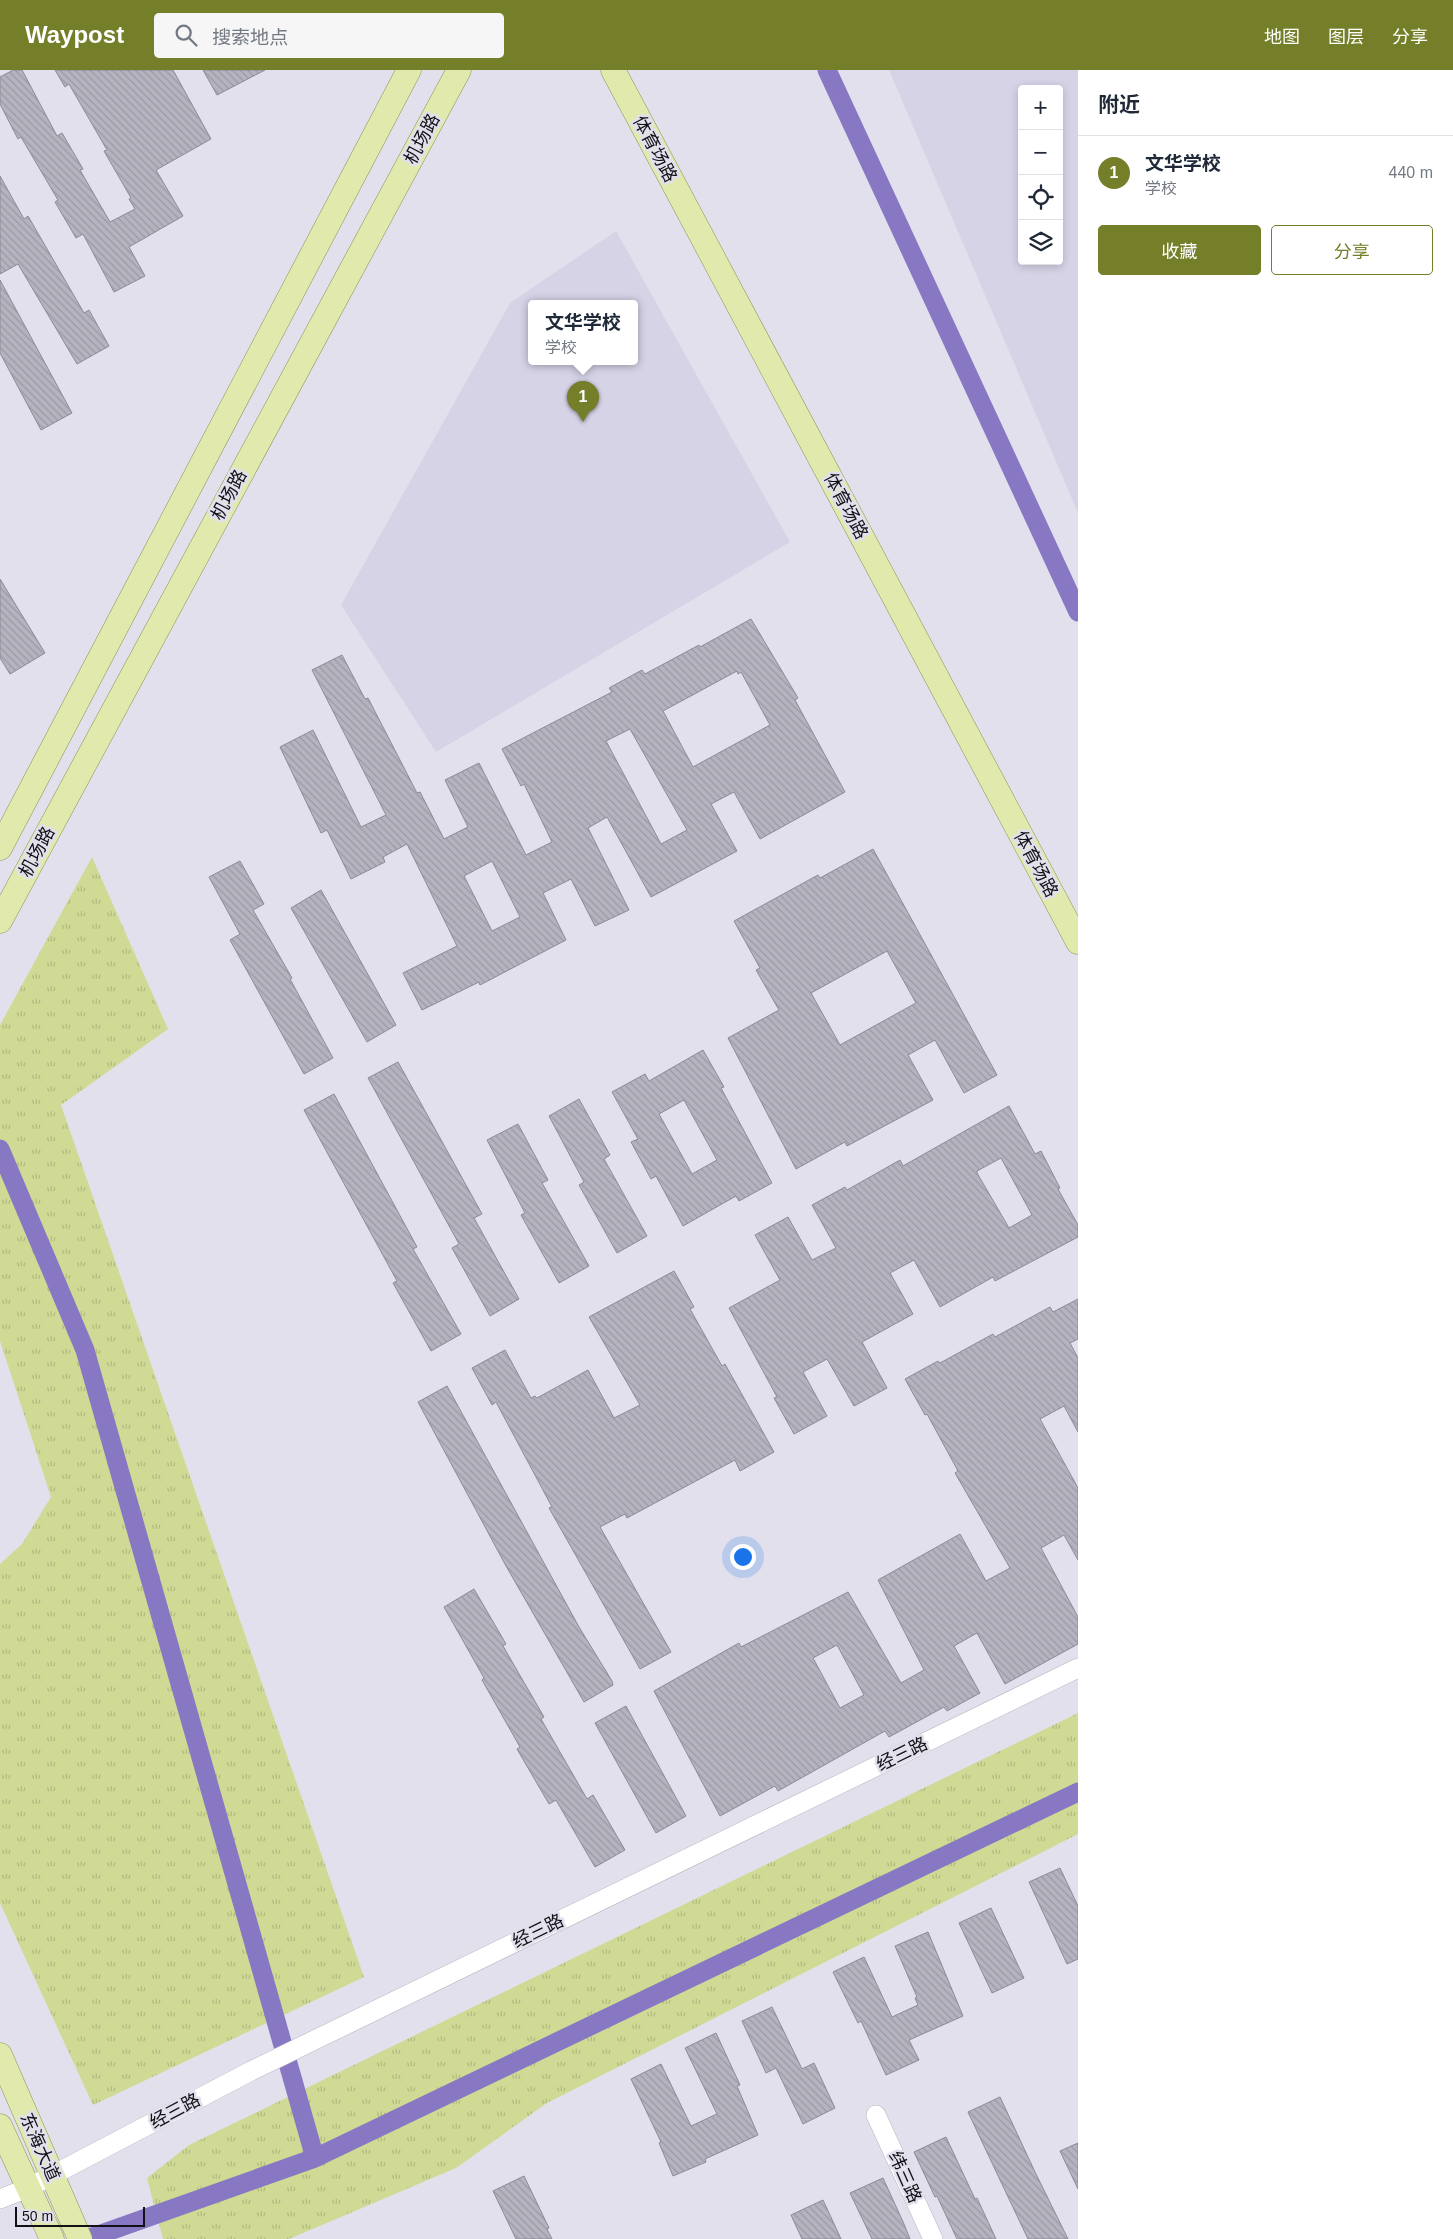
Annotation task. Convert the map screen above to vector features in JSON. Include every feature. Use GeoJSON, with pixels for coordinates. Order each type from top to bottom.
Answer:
{"type":"FeatureCollection","features":[{"type":"Feature","properties":{"kind":"main road","name":"机场路"},"geometry":{"type":"LineString","coordinates":[[0,848],[409,70]]}},
{"type":"Feature","properties":{"kind":"main road","name":"机场路"},"geometry":{"type":"LineString","coordinates":[[0,921],[459,70]]}},
{"type":"Feature","properties":{"kind":"main road","name":"体育场路"},"geometry":{"type":"LineString","coordinates":[[613,70],[1078,942]]}},
{"type":"Feature","properties":{"kind":"main road","name":"东海大道"},"geometry":{"type":"LineString","coordinates":[[0,2056],[80,2239]]}},
{"type":"Feature","properties":{"kind":"main road","name":"东海大道"},"geometry":{"type":"LineString","coordinates":[[0,2126],[52,2239]]}},
{"type":"Feature","properties":{"kind":"street","name":"经三路"},"geometry":{"type":"LineString","coordinates":[[0,2199],[28,2188],[319,2037],[1078,1668]]}},
{"type":"Feature","properties":{"kind":"street","name":"纬三路"},"geometry":{"type":"LineString","coordinates":[[876,2115],[933,2239]]}},
{"type":"Feature","properties":{"kind":"shaded area"},"geometry":{"type":"Polygon","coordinates":[[[889,70],[1078,70],[1078,513],[889,70]]]}},
{"type":"Feature","properties":{"kind":"shaded area"},"geometry":{"type":"Polygon","coordinates":[[[616,231],[790,542],[436,752],[341,605],[510,303],[616,231]]]}},
{"type":"Feature","properties":{"kind":"green space"},"geometry":{"type":"Polygon","coordinates":[[[92,857],[168,1029],[61,1105],[364,1977],[93,2105],[0,1903],[0,1564],[22,1544],[51,1497],[0,1341],[0,1025],[92,857]]]}},
{"type":"Feature","properties":{"kind":"green space"},"geometry":{"type":"Polygon","coordinates":[[[1078,1713],[1078,1834],[547,2103],[456,2168],[289,2239],[163,2239],[147,2178],[189,2145],[1078,1713]]]}},
{"type":"Feature","properties":{"kind":"building"},"geometry":{"type":"Polygon","coordinates":[[[13,70],[22,70],[57,136],[62,133],[83,169],[80,170],[110,222],[135,209],[129,199],[131,198],[104,151],[107,150],[69,84],[65,87],[55,70],[173,70],[211,139],[156,170],[183,216],[129,247],[145,276],[114,292],[83,234],[76,238],[55,202],[58,200],[21,137],[18,139],[0,104],[0,77],[13,70]]]}},
{"type":"Feature","properties":{"kind":"building"},"geometry":{"type":"Polygon","coordinates":[[[203,70],[265,70],[217,95],[203,70]]]}},
{"type":"Feature","properties":{"kind":"building"},"geometry":{"type":"Polygon","coordinates":[[[0,176],[24,219],[28,216],[84,313],[89,310],[109,346],[77,364],[18,264],[0,274],[0,176]]]}},
{"type":"Feature","properties":{"kind":"building"},"geometry":{"type":"Polygon","coordinates":[[[0,280],[72,413],[41,430],[0,353],[0,280]]]}},
{"type":"Feature","properties":{"kind":"building"},"geometry":{"type":"Polygon","coordinates":[[[0,579],[45,653],[10,674],[0,658],[0,579]]]}},
{"type":"Feature","properties":{"kind":"building"},"geometry":{"type":"Polygon","coordinates":[[[751,619],[798,698],[795,700],[845,792],[760,839],[734,792],[711,804],[737,851],[651,897],[607,817],[588,828],[629,910],[595,926],[571,879],[543,893],[566,940],[480,985],[479,982],[422,1010],[403,973],[457,946],[407,844],[383,857],[385,862],[351,879],[327,830],[321,833],[280,747],[313,730],[361,827],[386,815],[312,670],[342,655],[365,699],[368,698],[417,793],[420,792],[444,839],[468,827],[445,780],[479,763],[526,855],[552,842],[524,784],[521,786],[502,749],[612,692],[609,688],[642,670],[645,674],[699,645],[700,647],[751,619]],[[737,671],[663,711],[693,767],[770,725],[741,672],[738,674],[737,671]],[[630,729],[606,741],[661,844],[687,830],[630,729]],[[492,861],[464,876],[492,931],[520,917],[492,861]]]}},
{"type":"Feature","properties":{"kind":"building"},"geometry":{"type":"Polygon","coordinates":[[[873,849],[997,1075],[964,1093],[935,1040],[908,1055],[933,1100],[847,1146],[845,1142],[796,1169],[728,1038],[779,1010],[756,970],[760,968],[734,921],[818,875],[820,878],[873,849]],[[887,951],[811,993],[840,1045],[916,1003],[887,951]]]}},
{"type":"Feature","properties":{"kind":"building"},"geometry":{"type":"Polygon","coordinates":[[[240,861],[264,904],[253,910],[292,978],[290,979],[333,1058],[304,1074],[230,940],[240,934],[209,877],[240,861]]]}},
{"type":"Feature","properties":{"kind":"building"},"geometry":{"type":"Polygon","coordinates":[[[321,890],[396,1025],[367,1042],[291,908],[321,890]]]}},
{"type":"Feature","properties":{"kind":"building"},"geometry":{"type":"Polygon","coordinates":[[[703,1050],[724,1087],[721,1088],[772,1183],[739,1201],[736,1196],[683,1226],[656,1176],[651,1179],[631,1142],[638,1139],[612,1092],[645,1074],[649,1081],[703,1050]],[[684,1100],[659,1114],[692,1174],[717,1160],[684,1100]]]}},
{"type":"Feature","properties":{"kind":"building"},"geometry":{"type":"Polygon","coordinates":[[[398,1062],[482,1214],[474,1218],[519,1299],[490,1316],[452,1248],[459,1244],[368,1078],[398,1062]]]}},
{"type":"Feature","properties":{"kind":"building"},"geometry":{"type":"Polygon","coordinates":[[[334,1094],[417,1247],[413,1249],[461,1334],[431,1351],[393,1283],[397,1281],[304,1110],[334,1094]]]}},
{"type":"Feature","properties":{"kind":"building"},"geometry":{"type":"Polygon","coordinates":[[[579,1099],[610,1155],[604,1159],[647,1236],[617,1253],[579,1185],[584,1182],[549,1116],[579,1099]]]}},
{"type":"Feature","properties":{"kind":"building"},"geometry":{"type":"Polygon","coordinates":[[[1009,1106],[1035,1154],[1041,1151],[1060,1188],[1058,1189],[1078,1225],[1078,1237],[995,1281],[993,1277],[940,1307],[914,1260],[890,1273],[913,1314],[862,1342],[887,1388],[854,1406],[827,1359],[803,1372],[827,1416],[794,1434],[774,1398],[777,1397],[729,1308],[780,1280],[755,1235],[788,1217],[812,1260],[836,1248],[812,1205],[845,1187],[847,1190],[900,1160],[903,1166],[1009,1106]],[[1001,1158],[977,1171],[1009,1228],[1032,1215],[1001,1158]]]}},
{"type":"Feature","properties":{"kind":"building"},"geometry":{"type":"Polygon","coordinates":[[[518,1124],[548,1180],[542,1183],[589,1266],[559,1283],[521,1215],[525,1213],[487,1140],[518,1124]]]}},
{"type":"Feature","properties":{"kind":"building"},"geometry":{"type":"Polygon","coordinates":[[[674,1271],[694,1307],[690,1309],[722,1366],[725,1364],[774,1452],[740,1471],[735,1460],[627,1518],[625,1514],[600,1527],[671,1652],[640,1669],[549,1508],[552,1507],[496,1402],[492,1405],[472,1368],[505,1350],[531,1398],[535,1396],[537,1398],[588,1370],[614,1418],[640,1405],[589,1317],[674,1271]]]}},
{"type":"Feature","properties":{"kind":"building"},"geometry":{"type":"Polygon","coordinates":[[[1078,1299],[1078,1339],[1070,1343],[1078,1358],[1078,1432],[1064,1406],[1040,1419],[1078,1488],[1078,1560],[1064,1535],[1041,1548],[1078,1617],[1078,1644],[1005,1684],[977,1633],[954,1646],[980,1693],[947,1711],[944,1707],[889,1737],[885,1731],[778,1791],[775,1786],[720,1816],[654,1691],[739,1643],[741,1647],[848,1592],[901,1683],[924,1670],[878,1580],[960,1534],[986,1581],[1010,1568],[955,1473],[958,1471],[927,1414],[925,1415],[905,1379],[938,1361],[940,1363],[993,1334],[995,1337],[1050,1307],[1053,1312],[1078,1299]],[[837,1645],[813,1658],[840,1708],[864,1695],[837,1645]]]}},
{"type":"Feature","properties":{"kind":"building"},"geometry":{"type":"Polygon","coordinates":[[[447,1386],[579,1627],[612,1681],[613,1685],[584,1702],[506,1566],[418,1402],[447,1386]]]}},
{"type":"Feature","properties":{"kind":"building"},"geometry":{"type":"Polygon","coordinates":[[[474,1589],[506,1644],[503,1646],[544,1717],[541,1719],[587,1799],[593,1795],[625,1850],[595,1867],[556,1800],[549,1804],[517,1749],[520,1747],[444,1607],[474,1589]]]}},
{"type":"Feature","properties":{"kind":"building"},"geometry":{"type":"Polygon","coordinates":[[[626,1706],[686,1816],[656,1833],[595,1723],[626,1706]]]}},
{"type":"Feature","properties":{"kind":"building"},"geometry":{"type":"Polygon","coordinates":[[[1060,1868],[1078,1906],[1078,1959],[1067,1964],[1029,1882],[1060,1868]]]}},
{"type":"Feature","properties":{"kind":"building"},"geometry":{"type":"Polygon","coordinates":[[[991,1908],[1024,1978],[992,1993],[959,1923],[991,1908]]]}},
{"type":"Feature","properties":{"kind":"building"},"geometry":{"type":"Polygon","coordinates":[[[928,1932],[963,2016],[909,2040],[919,2060],[886,2075],[861,2021],[858,2023],[833,1972],[864,1957],[892,2017],[918,2005],[915,1998],[917,1997],[895,1946],[928,1932]]]}},
{"type":"Feature","properties":{"kind":"building"},"geometry":{"type":"Polygon","coordinates":[[[772,2007],[802,2069],[814,2063],[835,2108],[803,2124],[776,2068],[766,2073],[742,2021],[772,2007]]]}},
{"type":"Feature","properties":{"kind":"building"},"geometry":{"type":"Polygon","coordinates":[[[716,2033],[740,2085],[737,2086],[758,2135],[705,2159],[706,2162],[673,2176],[659,2143],[661,2142],[631,2079],[661,2064],[691,2126],[717,2114],[685,2048],[716,2033]]]}},
{"type":"Feature","properties":{"kind":"building"},"geometry":{"type":"Polygon","coordinates":[[[1000,2097],[1068,2239],[1028,2239],[968,2112],[1000,2097]]]}},
{"type":"Feature","properties":{"kind":"building"},"geometry":{"type":"Polygon","coordinates":[[[946,2137],[996,2239],[957,2239],[937,2196],[935,2197],[914,2152],[946,2137]]]}},
{"type":"Feature","properties":{"kind":"building"},"geometry":{"type":"Polygon","coordinates":[[[1078,2143],[1078,2189],[1060,2151],[1078,2143]]]}},
{"type":"Feature","properties":{"kind":"building"},"geometry":{"type":"Polygon","coordinates":[[[524,2176],[549,2228],[547,2229],[552,2239],[516,2239],[493,2191],[524,2176]]]}},
{"type":"Feature","properties":{"kind":"building"},"geometry":{"type":"Polygon","coordinates":[[[883,2178],[910,2239],[872,2239],[850,2193],[883,2178]]]}},
{"type":"Feature","properties":{"kind":"building"},"geometry":{"type":"Polygon","coordinates":[[[823,2200],[841,2239],[802,2239],[791,2215],[823,2200]]]}},
{"type":"Feature","properties":{"kind":"waterway"},"geometry":{"type":"LineString","coordinates":[[827,70],[1078,612]]}},
{"type":"Feature","properties":{"kind":"waterway"},"geometry":{"type":"LineString","coordinates":[[0,1149],[85,1350],[315,2158]]}},
{"type":"Feature","properties":{"kind":"waterway"},"geometry":{"type":"LineString","coordinates":[[87,2239],[315,2158],[1078,1792]]}},
{"type":"Feature","properties":{"kind":"place","name":"文华学校"},"geometry":{"type":"Point","coordinates":[583,422]}}]}
